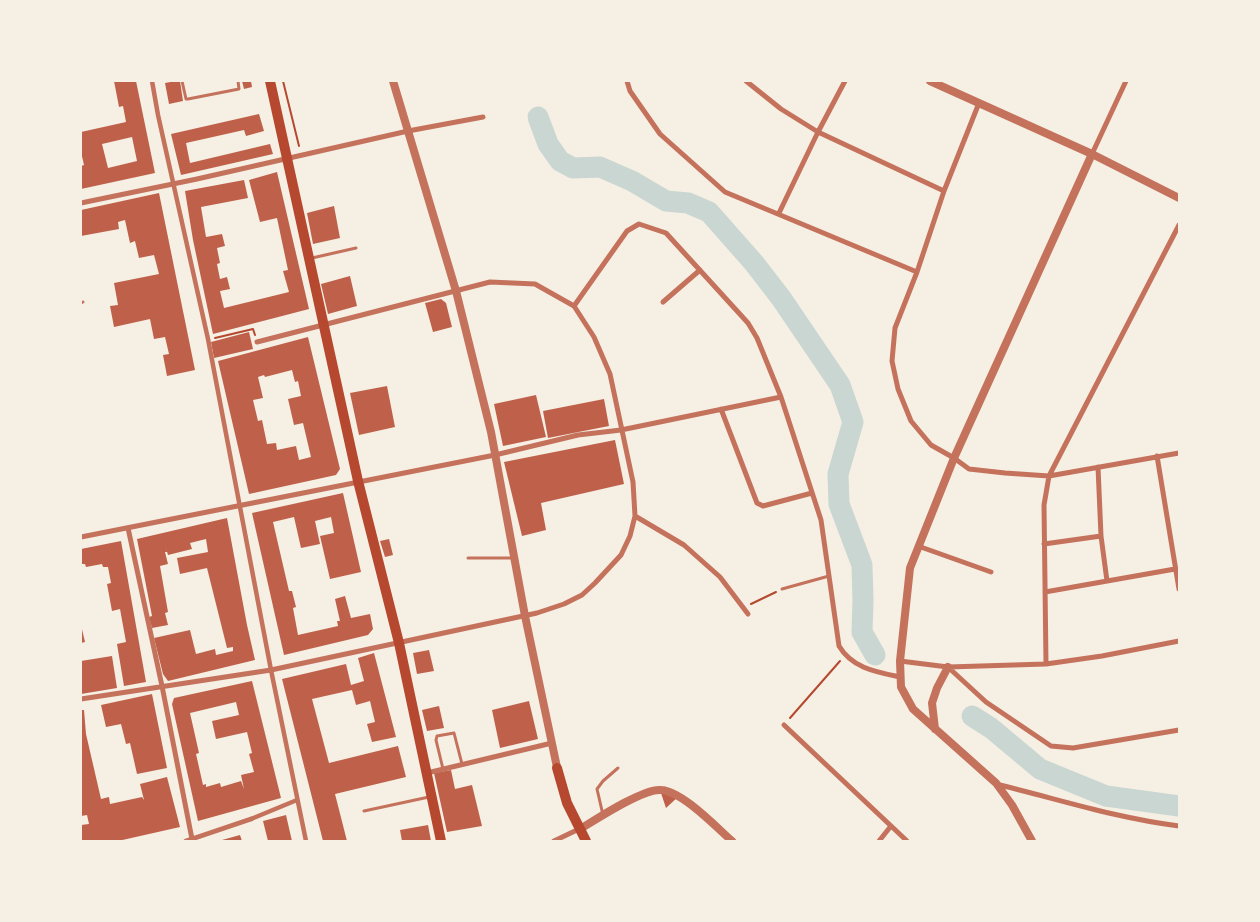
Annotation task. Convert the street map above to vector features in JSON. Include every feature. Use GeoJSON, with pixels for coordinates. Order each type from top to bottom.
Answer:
{"type":"FeatureCollection","features":[{"type":"Feature","properties":{"kind":"main road"},"geometry":{"type":"LineString","coordinates":[[270,81],[358,481],[399,643],[441,841]]}},
{"type":"Feature","properties":{"kind":"main road"},"geometry":{"type":"LineString","coordinates":[[557,768],[567,803],[586,841]]}},
{"type":"Feature","properties":{"kind":"street"},"geometry":{"type":"LineString","coordinates":[[152,81],[208,339],[271,670],[306,841]]}},
{"type":"Feature","properties":{"kind":"street"},"geometry":{"type":"LineString","coordinates":[[393,81],[456,291],[495,455],[525,616],[557,768],[579,829],[586,841]]}},
{"type":"Feature","properties":{"kind":"street"},"geometry":{"type":"LineString","coordinates":[[627,81],[630,90],[660,134],[725,192],[917,272]]}},
{"type":"Feature","properties":{"kind":"street"},"geometry":{"type":"LineString","coordinates":[[746,81],[781,109],[818,132],[944,191]]}},
{"type":"Feature","properties":{"kind":"street"},"geometry":{"type":"LineString","coordinates":[[779,213],[844,81]]}},
{"type":"Feature","properties":{"kind":"street"},"geometry":{"type":"LineString","coordinates":[[930,81],[1092,154],[1179,198]]}},
{"type":"Feature","properties":{"kind":"street"},"geometry":{"type":"LineString","coordinates":[[1032,841],[1012,805],[996,783],[913,709],[901,686],[900,661],[910,568],[954,458],[1126,81]]}},
{"type":"Feature","properties":{"kind":"street"},"geometry":{"type":"LineString","coordinates":[[979,103],[944,191],[917,272],[895,328],[892,361],[898,389],[911,421],[931,446],[954,458],[969,469],[1049,476],[1179,453]]}},
{"type":"Feature","properties":{"kind":"street"},"geometry":{"type":"LineString","coordinates":[[81,203],[302,156],[408,131],[483,117]]}},
{"type":"Feature","properties":{"kind":"street"},"geometry":{"type":"LineString","coordinates":[[574,306],[628,231],[639,224],[666,233],[748,324],[757,338],[781,397],[821,520],[839,646],[851,662],[881,673],[900,677]]}},
{"type":"Feature","properties":{"kind":"street"},"geometry":{"type":"LineString","coordinates":[[1046,664],[1044,505],[1049,476],[1179,225]]}},
{"type":"Feature","properties":{"kind":"street"},"geometry":{"type":"LineString","coordinates":[[663,302],[700,270]]}},
{"type":"Feature","properties":{"kind":"street"},"geometry":{"type":"LineString","coordinates":[[81,699],[271,670],[525,616],[564,604],[582,595],[621,556],[630,536],[635,516],[633,482],[610,374],[594,337],[574,306],[535,284],[490,282],[257,342]]}},
{"type":"Feature","properties":{"kind":"street"},"geometry":{"type":"LineString","coordinates":[[81,537],[495,455],[578,435],[621,430],[781,397]]}},
{"type":"Feature","properties":{"kind":"street"},"geometry":{"type":"LineString","coordinates":[[721,410],[757,503],[763,506],[812,493]]}},
{"type":"Feature","properties":{"kind":"street"},"geometry":{"type":"LineString","coordinates":[[1157,456],[1179,589]]}},
{"type":"Feature","properties":{"kind":"street"},"geometry":{"type":"LineString","coordinates":[[1098,467],[1101,536],[1107,581]]}},
{"type":"Feature","properties":{"kind":"street"},"geometry":{"type":"LineString","coordinates":[[635,516],[684,545],[720,577],[748,614]]}},
{"type":"Feature","properties":{"kind":"street"},"geometry":{"type":"LineString","coordinates":[[128,528],[162,686],[189,840],[251,819],[297,800]]}},
{"type":"Feature","properties":{"kind":"street"},"geometry":{"type":"LineString","coordinates":[[1044,544],[1101,536]]}},
{"type":"Feature","properties":{"kind":"street"},"geometry":{"type":"LineString","coordinates":[[918,546],[991,572]]}},
{"type":"Feature","properties":{"kind":"street"},"geometry":{"type":"LineString","coordinates":[[1045,592],[1175,569]]}},
{"type":"Feature","properties":{"kind":"street"},"geometry":{"type":"LineString","coordinates":[[900,661],[948,668],[1046,664],[1102,656],[1179,641]]}},
{"type":"Feature","properties":{"kind":"street"},"geometry":{"type":"LineString","coordinates":[[935,729],[932,703],[937,688],[948,668]]}},
{"type":"Feature","properties":{"kind":"street"},"geometry":{"type":"LineString","coordinates":[[948,668],[986,702],[1051,746],[1072,748],[1179,730]]}},
{"type":"Feature","properties":{"kind":"street"},"geometry":{"type":"LineString","coordinates":[[784,725],[907,841]]}},
{"type":"Feature","properties":{"kind":"street"},"geometry":{"type":"LineString","coordinates":[[427,772],[552,743]]}},
{"type":"Feature","properties":{"kind":"street"},"geometry":{"type":"LineString","coordinates":[[996,783],[1103,813],[1142,822],[1179,826]]}},
{"type":"Feature","properties":{"kind":"street"},"geometry":{"type":"LineString","coordinates":[[554,841],[649,792],[660,790],[672,792],[681,797],[732,841]]}},
{"type":"Feature","properties":{"kind":"street"},"geometry":{"type":"LineString","coordinates":[[879,841],[891,826]]}},
{"type":"Feature","properties":{"kind":"lane"},"geometry":{"type":"LineString","coordinates":[[182,81],[186,99],[239,88],[238,81]]}},
{"type":"Feature","properties":{"kind":"lane"},"geometry":{"type":"LineString","coordinates":[[309,258],[356,248]]}},
{"type":"Feature","properties":{"kind":"lane"},"geometry":{"type":"LineString","coordinates":[[468,558],[514,558]]}},
{"type":"Feature","properties":{"kind":"lane"},"geometry":{"type":"LineString","coordinates":[[782,589],[829,576]]}},
{"type":"Feature","properties":{"kind":"lane"},"geometry":{"type":"LineString","coordinates":[[443,769],[436,740],[437,736],[454,733],[462,765]]}},
{"type":"Feature","properties":{"kind":"lane"},"geometry":{"type":"LineString","coordinates":[[603,816],[598,789],[618,768]]}},
{"type":"Feature","properties":{"kind":"lane"},"geometry":{"type":"LineString","coordinates":[[364,811],[432,797]]}},
{"type":"Feature","properties":{"kind":"path"},"geometry":{"type":"LineString","coordinates":[[282,81],[302,156]]}},
{"type":"Feature","properties":{"kind":"path"},"geometry":{"type":"LineString","coordinates":[[208,339],[253,329],[257,342]]}},
{"type":"Feature","properties":{"kind":"path"},"geometry":{"type":"LineString","coordinates":[[744,608],[782,589]]}},
{"type":"Feature","properties":{"kind":"path"},"geometry":{"type":"LineString","coordinates":[[784,725],[844,655]]}},
{"type":"Feature","properties":{"kind":"building"},"geometry":{"type":"Polygon","coordinates":[[[114,81],[136,81],[155,173],[81,189],[81,166],[84,165],[81,152],[81,132],[126,122],[123,106],[119,107],[114,81]],[[132,137],[102,144],[108,168],[137,161],[132,137]]]}},
{"type":"Feature","properties":{"kind":"building"},"geometry":{"type":"Polygon","coordinates":[[[180,81],[183,101],[169,104],[165,83],[180,81]]]}},
{"type":"Feature","properties":{"kind":"building"},"geometry":{"type":"Polygon","coordinates":[[[242,81],[251,81],[252,87],[244,89],[242,81]]]}},
{"type":"Feature","properties":{"kind":"building"},"geometry":{"type":"Polygon","coordinates":[[[259,114],[264,131],[246,136],[244,130],[186,143],[190,163],[270,144],[273,154],[181,175],[171,134],[259,114]]]}},
{"type":"Feature","properties":{"kind":"building"},"geometry":{"type":"Polygon","coordinates":[[[277,172],[309,309],[213,334],[193,240],[185,191],[244,180],[248,198],[201,207],[206,237],[222,234],[225,246],[217,248],[220,263],[217,264],[220,279],[227,277],[230,289],[220,291],[224,308],[289,292],[283,271],[288,270],[277,218],[260,222],[249,180],[277,172]]]}},
{"type":"Feature","properties":{"kind":"building"},"geometry":{"type":"Polygon","coordinates":[[[159,193],[195,370],[167,376],[163,355],[169,354],[165,337],[154,339],[150,319],[114,327],[110,306],[118,305],[114,283],[159,274],[154,255],[139,258],[135,241],[130,243],[125,220],[118,222],[119,229],[81,236],[81,210],[159,193]]]}},
{"type":"Feature","properties":{"kind":"building"},"geometry":{"type":"Polygon","coordinates":[[[334,206],[340,238],[313,244],[307,213],[334,206]]]}},
{"type":"Feature","properties":{"kind":"building"},"geometry":{"type":"Polygon","coordinates":[[[350,276],[357,306],[328,314],[321,284],[350,276]]]}},
{"type":"Feature","properties":{"kind":"building"},"geometry":{"type":"Polygon","coordinates":[[[441,299],[446,303],[452,327],[433,332],[425,303],[441,299]]]}},
{"type":"Feature","properties":{"kind":"building"},"geometry":{"type":"Polygon","coordinates":[[[249,332],[253,349],[214,358],[211,342],[249,332]]]}},
{"type":"Feature","properties":{"kind":"building"},"geometry":{"type":"Polygon","coordinates":[[[308,337],[340,469],[336,475],[249,494],[218,361],[308,337]],[[292,370],[258,377],[263,398],[253,400],[258,421],[262,420],[267,444],[276,443],[277,450],[296,446],[299,460],[311,457],[303,423],[294,425],[288,399],[301,396],[298,381],[295,382],[292,370]]]}},
{"type":"Feature","properties":{"kind":"building"},"geometry":{"type":"Polygon","coordinates":[[[387,386],[395,427],[359,435],[350,393],[387,386]]]}},
{"type":"Feature","properties":{"kind":"building"},"geometry":{"type":"Polygon","coordinates":[[[536,395],[546,437],[503,446],[494,404],[536,395]]]}},
{"type":"Feature","properties":{"kind":"building"},"geometry":{"type":"Polygon","coordinates":[[[604,399],[609,426],[548,438],[543,411],[604,399]]]}},
{"type":"Feature","properties":{"kind":"building"},"geometry":{"type":"Polygon","coordinates":[[[615,440],[624,484],[541,503],[546,530],[522,536],[504,462],[615,440]]]}},
{"type":"Feature","properties":{"kind":"building"},"geometry":{"type":"Polygon","coordinates":[[[343,493],[361,572],[330,579],[320,536],[334,533],[331,517],[315,521],[320,544],[301,548],[294,517],[273,522],[289,591],[292,591],[296,607],[293,608],[298,635],[338,626],[337,621],[340,621],[335,599],[345,596],[351,618],[370,614],[373,629],[368,635],[284,655],[252,513],[343,493]]]}},
{"type":"Feature","properties":{"kind":"building"},"geometry":{"type":"Polygon","coordinates":[[[227,518],[255,660],[168,681],[163,674],[154,638],[190,630],[196,654],[215,649],[216,655],[233,651],[233,647],[227,648],[207,568],[180,574],[177,558],[208,552],[206,539],[190,543],[192,549],[168,555],[165,545],[168,564],[160,566],[168,612],[165,613],[168,625],[152,628],[149,617],[152,616],[137,539],[227,518]]]}},
{"type":"Feature","properties":{"kind":"building"},"geometry":{"type":"Polygon","coordinates":[[[389,539],[393,555],[385,557],[380,541],[389,539]]]}},
{"type":"Feature","properties":{"kind":"building"},"geometry":{"type":"Polygon","coordinates":[[[121,541],[146,682],[124,686],[117,644],[126,642],[120,609],[112,611],[107,584],[111,583],[108,567],[103,567],[102,564],[86,567],[85,564],[81,564],[81,549],[121,541]]]}},
{"type":"Feature","properties":{"kind":"building"},"geometry":{"type":"Polygon","coordinates":[[[81,625],[85,642],[81,643],[81,625]]]}},
{"type":"Feature","properties":{"kind":"building"},"geometry":{"type":"Polygon","coordinates":[[[429,650],[434,671],[417,674],[413,653],[429,650]]]}},
{"type":"Feature","properties":{"kind":"building"},"geometry":{"type":"Polygon","coordinates":[[[374,653],[396,737],[372,742],[367,724],[375,722],[370,701],[356,705],[352,690],[312,699],[329,763],[398,746],[406,777],[335,794],[347,841],[323,841],[282,679],[346,664],[351,685],[364,681],[358,658],[374,653]]]}},
{"type":"Feature","properties":{"kind":"building"},"geometry":{"type":"Polygon","coordinates":[[[112,656],[117,688],[81,694],[81,661],[112,656]]]}},
{"type":"Feature","properties":{"kind":"building"},"geometry":{"type":"Polygon","coordinates":[[[252,681],[281,798],[198,821],[172,704],[174,698],[252,681]],[[236,702],[190,713],[199,753],[196,754],[203,785],[206,784],[206,787],[220,783],[221,787],[241,781],[244,789],[241,775],[254,772],[249,754],[252,753],[247,732],[216,739],[212,721],[239,715],[236,702]]]}},
{"type":"Feature","properties":{"kind":"building"},"geometry":{"type":"Polygon","coordinates":[[[152,694],[167,768],[137,774],[130,743],[126,744],[121,724],[106,727],[101,705],[152,694]]]}},
{"type":"Feature","properties":{"kind":"building"},"geometry":{"type":"Polygon","coordinates":[[[529,701],[538,739],[500,748],[492,710],[529,701]]]}},
{"type":"Feature","properties":{"kind":"building"},"geometry":{"type":"Polygon","coordinates":[[[439,706],[444,728],[427,731],[422,710],[439,706]]]}},
{"type":"Feature","properties":{"kind":"building"},"geometry":{"type":"Polygon","coordinates":[[[81,710],[84,710],[86,734],[101,799],[109,797],[110,804],[142,797],[144,800],[140,784],[167,777],[180,827],[118,841],[81,841],[81,825],[89,824],[87,815],[81,816],[81,710]]]}},
{"type":"Feature","properties":{"kind":"building"},"geometry":{"type":"Polygon","coordinates":[[[451,770],[455,789],[472,785],[482,826],[447,832],[434,773],[451,770]]]}},
{"type":"Feature","properties":{"kind":"building"},"geometry":{"type":"Polygon","coordinates":[[[660,790],[679,796],[666,808],[660,790]]]}},
{"type":"Feature","properties":{"kind":"building"},"geometry":{"type":"Polygon","coordinates":[[[286,815],[292,841],[268,841],[263,821],[286,815]]]}},
{"type":"Feature","properties":{"kind":"building"},"geometry":{"type":"Polygon","coordinates":[[[428,825],[431,841],[402,841],[400,830],[428,825]]]}},
{"type":"Feature","properties":{"kind":"building"},"geometry":{"type":"Polygon","coordinates":[[[240,835],[242,841],[222,841],[222,840],[240,835]]]}},
{"type":"Feature","properties":{"kind":"waterway"},"geometry":{"type":"LineString","coordinates":[[538,117],[548,144],[560,161],[573,168],[600,167],[632,181],[666,201],[688,203],[709,212],[754,263],[781,298],[840,385],[853,422],[838,474],[839,504],[862,565],[862,632],[875,655]]}},
{"type":"Feature","properties":{"kind":"waterway"},"geometry":{"type":"LineString","coordinates":[[972,716],[991,728],[1040,769],[1106,796],[1179,806]]}}]}
